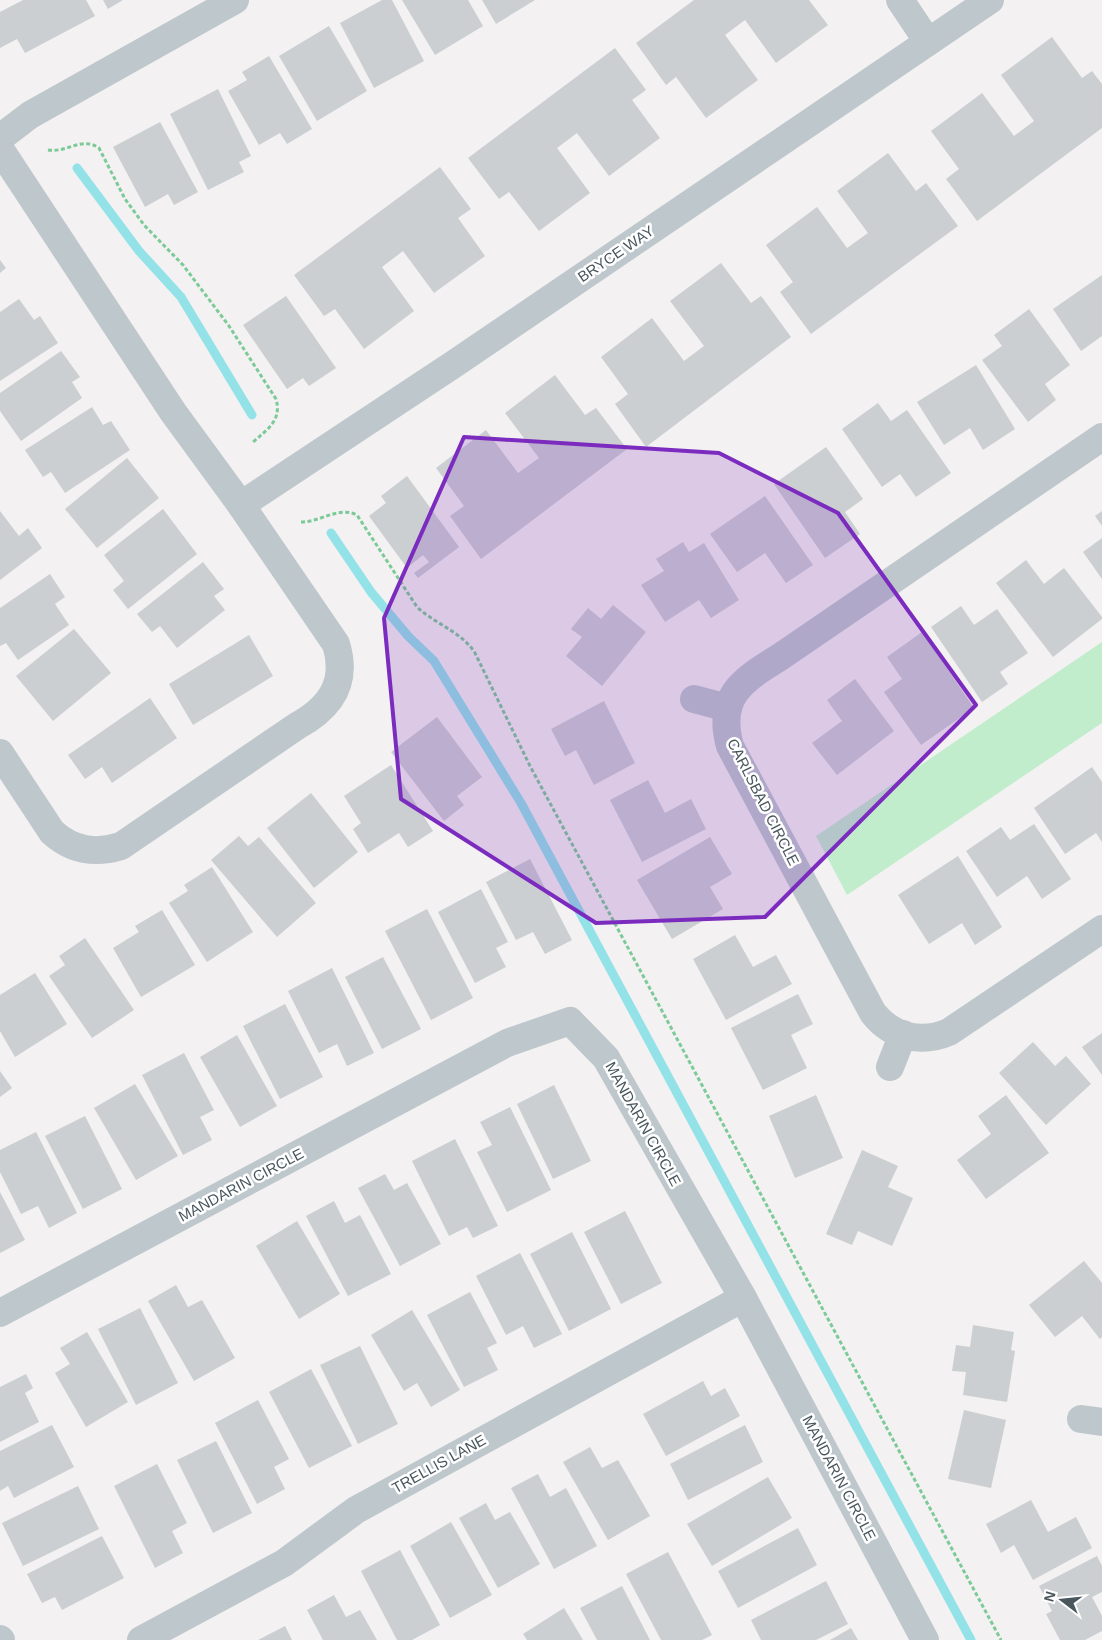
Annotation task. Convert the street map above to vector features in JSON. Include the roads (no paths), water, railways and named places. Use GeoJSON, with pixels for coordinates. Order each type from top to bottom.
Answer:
{"type":"FeatureCollection","features":[{"type":"Feature","properties":{"kind":"street"},"geometry":{"type":"LineString","coordinates":[[0,138],[30,115],[235,0]]}},
{"type":"Feature","properties":{"kind":"street"},"geometry":{"type":"LineString","coordinates":[[900,0],[928,42]]}},
{"type":"Feature","properties":{"kind":"street","name":"BRYCE WAY"},"geometry":{"type":"LineString","coordinates":[[241,505],[454,364],[990,0]]}},
{"type":"Feature","properties":{"kind":"street"},"geometry":{"type":"LineString","coordinates":[[0,148],[173,412],[241,505],[336,644],[340,665],[338,681],[326,706],[317,715],[297,726],[121,846],[107,850],[90,851],[77,848],[60,839],[52,832],[0,753]]}},
{"type":"Feature","properties":{"kind":"street","name":"CARLSBAD CIRCLE"},"geometry":{"type":"LineString","coordinates":[[1102,437],[750,675],[740,683],[728,708],[726,724],[730,746],[873,1013],[888,1028],[903,1034],[922,1038],[936,1038],[949,1032],[1102,929]]}},
{"type":"Feature","properties":{"kind":"street"},"geometry":{"type":"LineString","coordinates":[[694,699],[728,708]]}},
{"type":"Feature","properties":{"kind":"street","name":"MANDARIN CIRCLE"},"geometry":{"type":"LineString","coordinates":[[0,1314],[507,1042],[570,1021],[606,1058],[743,1298],[925,1640]]}},
{"type":"Feature","properties":{"kind":"street"},"geometry":{"type":"LineString","coordinates":[[890,1067],[903,1034]]}},
{"type":"Feature","properties":{"kind":"street","name":"TRELLIS LANE"},"geometry":{"type":"LineString","coordinates":[[141,1640],[284,1563],[356,1510],[743,1298]]}},
{"type":"Feature","properties":{"kind":"waterway"},"geometry":{"type":"LineString","coordinates":[[77,168],[139,251],[181,297],[252,415]]}},
{"type":"Feature","properties":{"kind":"waterway"},"geometry":{"type":"LineString","coordinates":[[331,533],[371,592],[408,636],[434,661],[521,803],[971,1640]]}}]}
